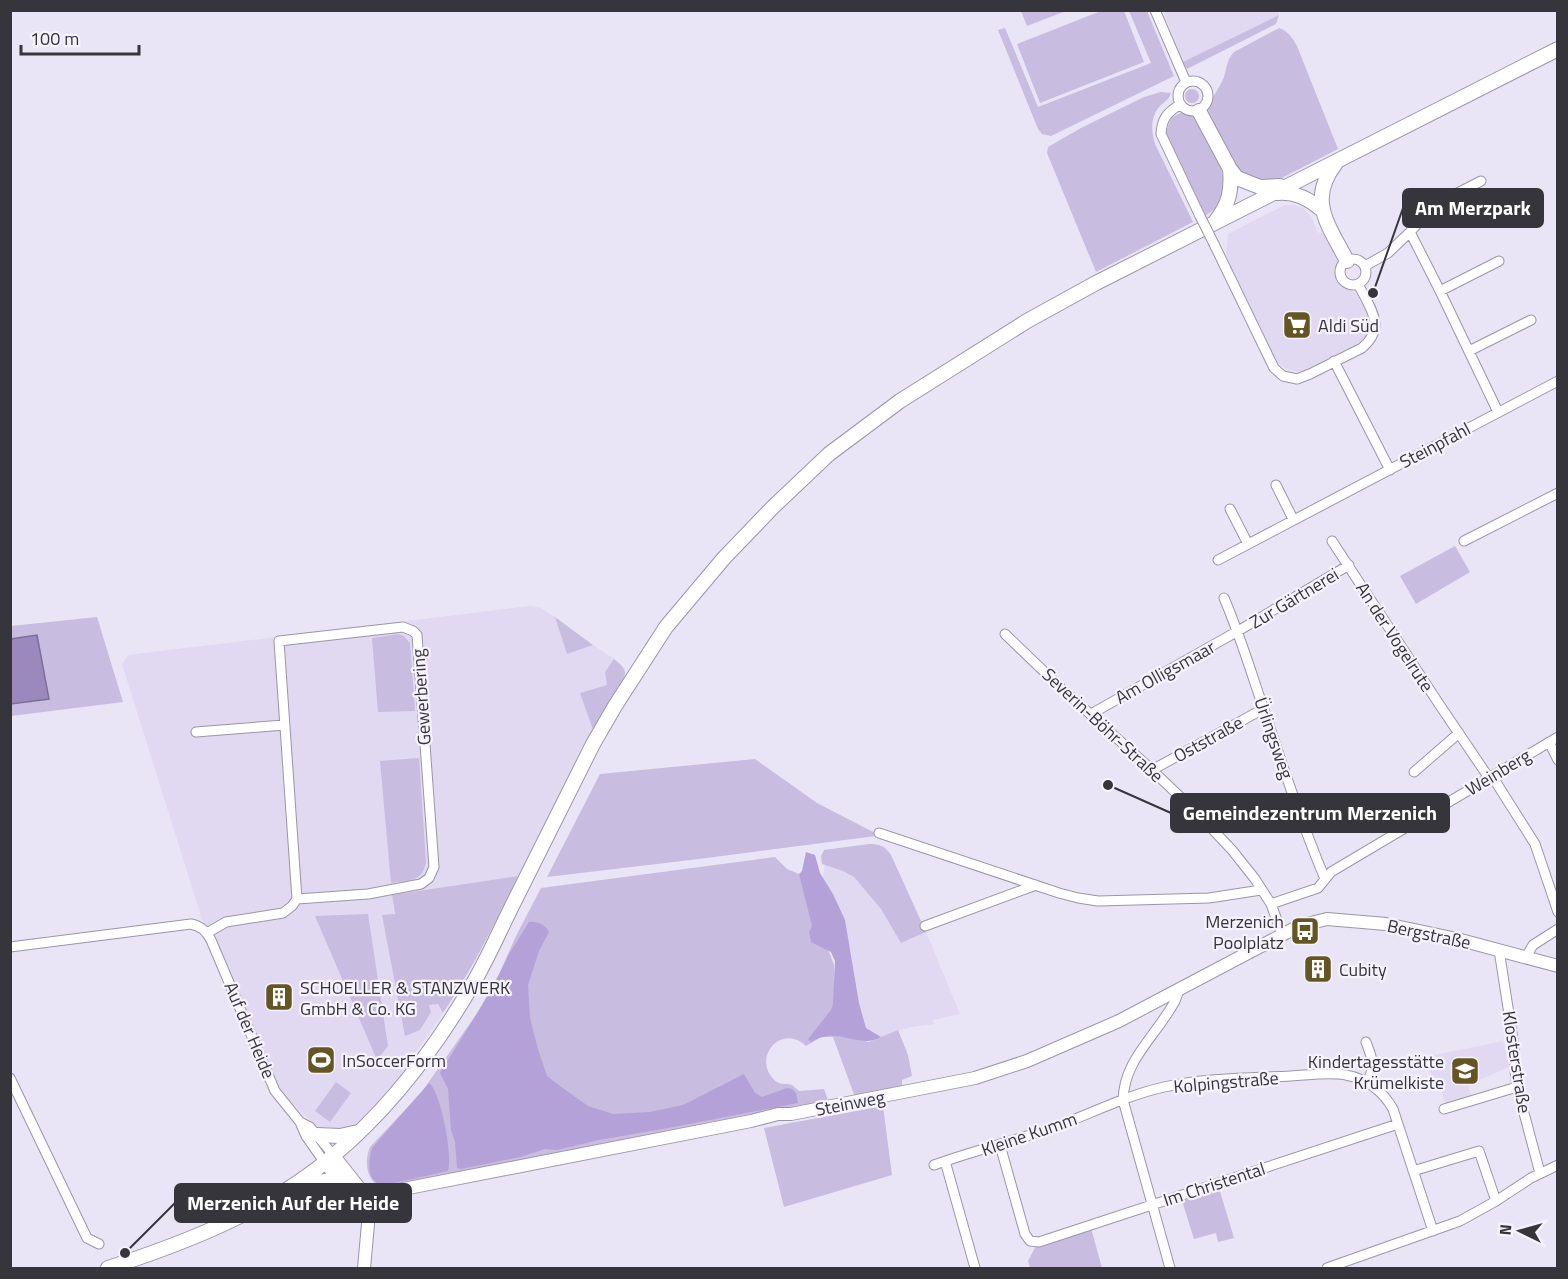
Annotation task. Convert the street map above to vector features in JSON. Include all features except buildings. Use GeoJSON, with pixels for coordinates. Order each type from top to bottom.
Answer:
{"type":"FeatureCollection","features":[{"type":"Feature","properties":{"kind":"main road"},"geometry":{"type":"LineString","coordinates":[[108,1269],[165,1248],[255,1208],[329,1159],[383,1109],[422,1061],[472,986],[593,744],[666,627],[724,558],[773,507],[830,454],[900,401],[1027,321],[1107,277],[1557,49]]}},
{"type":"Feature","properties":{"kind":"main road"},"geometry":{"type":"LineString","coordinates":[[1199,111],[1237,178],[1260,187],[1274,188],[1288,185]]}},
{"type":"Feature","properties":{"kind":"main road"},"geometry":{"type":"LineString","coordinates":[[1337,161],[1323,184],[1322,210],[1347,261]]}},
{"type":"Feature","properties":{"kind":"main road"},"geometry":{"type":"LineString","coordinates":[[1214,224],[1230,193],[1230,169]]}},
{"type":"Feature","properties":{"kind":"main road"},"geometry":{"type":"LineString","coordinates":[[1269,195],[1280,192],[1292,193],[1313,202],[1322,210]]}},
{"type":"Feature","properties":{"kind":"main road"},"geometry":{"type":"LineString","coordinates":[[317,1135],[340,1136],[358,1132]]}},
{"type":"Feature","properties":{"kind":"main road"},"geometry":{"type":"LineString","coordinates":[[296,1183],[316,1180],[341,1183]]}},
{"type":"Feature","properties":{"kind":"street"},"geometry":{"type":"LineString","coordinates":[[1155,10],[1186,82]]}},
{"type":"Feature","properties":{"kind":"street"},"geometry":{"type":"LineString","coordinates":[[1186,82],[1198,82],[1207,90],[1207,102],[1199,111],[1188,111],[1179,105],[1178,92],[1186,82]]}},
{"type":"Feature","properties":{"kind":"street"},"geometry":{"type":"LineString","coordinates":[[1179,105],[1167,114],[1161,123],[1164,145],[1274,368],[1283,376],[1298,379],[1310,375],[1370,342],[1376,328],[1375,320],[1358,284]]}},
{"type":"Feature","properties":{"kind":"street"},"geometry":{"type":"LineString","coordinates":[[1365,266],[1388,253],[1444,200],[1481,182]]}},
{"type":"Feature","properties":{"kind":"street"},"geometry":{"type":"LineString","coordinates":[[1410,232],[1498,412]]}},
{"type":"Feature","properties":{"kind":"street"},"geometry":{"type":"LineString","coordinates":[[1351,259],[1359,260],[1365,266],[1364,279],[1358,284],[1347,284],[1341,278],[1340,270],[1344,263],[1351,259]]}},
{"type":"Feature","properties":{"kind":"street"},"geometry":{"type":"LineString","coordinates":[[1440,291],[1500,261]]}},
{"type":"Feature","properties":{"kind":"street"},"geometry":{"type":"LineString","coordinates":[[1469,351],[1531,320]]}},
{"type":"Feature","properties":{"kind":"street","name":"Steinpfahl"},"geometry":{"type":"LineString","coordinates":[[1334,361],[1390,470],[1557,381]]}},
{"type":"Feature","properties":{"kind":"street"},"geometry":{"type":"LineString","coordinates":[[1218,560],[1390,470]]}},
{"type":"Feature","properties":{"kind":"street"},"geometry":{"type":"LineString","coordinates":[[1276,485],[1293,519]]}},
{"type":"Feature","properties":{"kind":"street"},"geometry":{"type":"LineString","coordinates":[[1464,541],[1557,493]]}},
{"type":"Feature","properties":{"kind":"street"},"geometry":{"type":"LineString","coordinates":[[1230,509],[1248,544]]}},
{"type":"Feature","properties":{"kind":"street","name":"An der Vogelrute"},"geometry":{"type":"LineString","coordinates":[[1332,541],[1535,844],[1557,912]]}},
{"type":"Feature","properties":{"kind":"street","name":"Zur Gärtnerei"},"geometry":{"type":"LineString","coordinates":[[1238,631],[1349,565]]}},
{"type":"Feature","properties":{"kind":"street","name":"Ürlingsweg"},"geometry":{"type":"LineString","coordinates":[[1224,598],[1238,631],[1263,709],[1325,879]]}},
{"type":"Feature","properties":{"kind":"street","name":"Gewerbering"},"geometry":{"type":"LineString","coordinates":[[404,627],[413,630],[417,635],[434,867],[429,878],[420,884],[368,894],[297,899],[279,641],[404,627]]}},
{"type":"Feature","properties":{"kind":"street","name":"Am Olligsmaar"},"geometry":{"type":"LineString","coordinates":[[1091,714],[1238,631]]}},
{"type":"Feature","properties":{"kind":"street","name":"Severin-Böhr-Straße"},"geometry":{"type":"LineString","coordinates":[[1005,634],[1152,770],[1232,850],[1271,904],[1282,934]]}},
{"type":"Feature","properties":{"kind":"street","name":"Oststraße"},"geometry":{"type":"LineString","coordinates":[[1152,770],[1263,709]]}},
{"type":"Feature","properties":{"kind":"street"},"geometry":{"type":"LineString","coordinates":[[196,732],[284,725]]}},
{"type":"Feature","properties":{"kind":"street"},"geometry":{"type":"LineString","coordinates":[[1414,772],[1459,733]]}},
{"type":"Feature","properties":{"kind":"street","name":"Weinberg"},"geometry":{"type":"LineString","coordinates":[[1271,904],[1318,888],[1332,872],[1553,740],[1557,760]]}},
{"type":"Feature","properties":{"kind":"street"},"geometry":{"type":"LineString","coordinates":[[879,833],[1036,885],[1078,898],[1098,901],[1209,898],[1261,890]]}},
{"type":"Feature","properties":{"kind":"street"},"geometry":{"type":"LineString","coordinates":[[925,926],[1036,885]]}},
{"type":"Feature","properties":{"kind":"street"},"geometry":{"type":"LineString","coordinates":[[10,947],[191,924],[207,933],[226,921],[276,915],[289,910],[297,899]]}},
{"type":"Feature","properties":{"kind":"street","name":"Bergstraße"},"geometry":{"type":"LineString","coordinates":[[1299,926],[1327,919],[1386,924],[1457,939],[1557,966]]}},
{"type":"Feature","properties":{"kind":"street","name":"Steinweg"},"geometry":{"type":"LineString","coordinates":[[329,1159],[345,1187],[367,1192],[388,1192],[773,1115],[790,1114],[975,1078],[1027,1061],[1119,1021],[1299,926]]}},
{"type":"Feature","properties":{"kind":"street"},"geometry":{"type":"LineString","coordinates":[[1526,957],[1533,945],[1557,930]]}},
{"type":"Feature","properties":{"kind":"street","name":"Auf der Heide"},"geometry":{"type":"LineString","coordinates":[[207,933],[212,940],[275,1091],[300,1122],[306,1136],[329,1159]]}},
{"type":"Feature","properties":{"kind":"street","name":"Klosterstraße"},"geometry":{"type":"LineString","coordinates":[[1499,950],[1514,1046],[1517,1087],[1540,1173]]}},
{"type":"Feature","properties":{"kind":"street"},"geometry":{"type":"LineString","coordinates":[[1170,1269],[1123,1100],[1125,1084],[1134,1060],[1176,1001],[1178,989]]}},
{"type":"Feature","properties":{"kind":"street"},"geometry":{"type":"LineString","coordinates":[[1366,1042],[1373,1064],[1371,1075],[1366,1083]]}},
{"type":"Feature","properties":{"kind":"street","name":"Kolpingstraße"},"geometry":{"type":"LineString","coordinates":[[1123,1100],[1161,1088],[1198,1081],[1335,1074],[1366,1083],[1389,1102],[1433,1231]]}},
{"type":"Feature","properties":{"kind":"street"},"geometry":{"type":"LineString","coordinates":[[10,1078],[87,1238],[99,1244]]}},
{"type":"Feature","properties":{"kind":"street"},"geometry":{"type":"LineString","coordinates":[[1444,1109],[1517,1087]]}},
{"type":"Feature","properties":{"kind":"street","name":"Kleine Kumm"},"geometry":{"type":"LineString","coordinates":[[934,1165],[1060,1125],[1123,1100]]}},
{"type":"Feature","properties":{"kind":"street","name":"Auf der Heide"},"geometry":{"type":"LineString","coordinates":[[300,1122],[310,1127],[317,1135],[329,1159]]}},
{"type":"Feature","properties":{"kind":"street","name":"Im Christental"},"geometry":{"type":"LineString","coordinates":[[1000,1145],[1025,1234],[1030,1241],[1040,1242],[1398,1124]]}},
{"type":"Feature","properties":{"kind":"street"},"geometry":{"type":"LineString","coordinates":[[1413,1171],[1479,1151],[1496,1201]]}},
{"type":"Feature","properties":{"kind":"street"},"geometry":{"type":"LineString","coordinates":[[329,1159],[367,1192],[370,1202],[364,1269]]}},
{"type":"Feature","properties":{"kind":"street"},"geometry":{"type":"LineString","coordinates":[[945,1161],[975,1269]]}},
{"type":"Feature","properties":{"kind":"street"},"geometry":{"type":"LineString","coordinates":[[1327,1269],[1461,1221],[1557,1165]]}},
{"type":"Feature","properties":{"kind":"shaded area"},"geometry":{"type":"Polygon","coordinates":[[[1169,10],[1279,11],[1279,15],[1183,62],[1164,13],[1169,10]]]}},
{"type":"Feature","properties":{"kind":"shaded area"},"geometry":{"type":"Polygon","coordinates":[[[1021,11],[1066,11],[1027,26],[1021,11]]]}},
{"type":"Feature","properties":{"kind":"shaded area"},"geometry":{"type":"Polygon","coordinates":[[[1101,11],[1124,11],[1144,62],[1040,103],[1017,44],[1101,11]]]}},
{"type":"Feature","properties":{"kind":"shaded area"},"geometry":{"type":"Polygon","coordinates":[[[1129,11],[1147,11],[1174,76],[1051,136],[1042,134],[998,30],[1005,28],[1038,107],[1151,63],[1129,11]]]}},
{"type":"Feature","properties":{"kind":"shaded area"},"geometry":{"type":"Polygon","coordinates":[[[1279,15],[1276,24],[1187,69],[1183,62],[1279,15]]]}},
{"type":"Feature","properties":{"kind":"shaded area"},"geometry":{"type":"Polygon","coordinates":[[[1279,28],[1290,35],[1297,46],[1338,149],[1276,181],[1264,182],[1252,179],[1240,172],[1217,135],[1209,117],[1208,108],[1234,52],[1279,28]]]}},
{"type":"Feature","properties":{"kind":"shaded area"},"geometry":{"type":"Polygon","coordinates":[[[1189,89],[1195,89],[1199,96],[1195,103],[1189,103],[1185,99],[1185,93],[1189,89]]]}},
{"type":"Feature","properties":{"kind":"shaded area"},"geometry":{"type":"Polygon","coordinates":[[[1161,92],[1171,93],[1157,109],[1152,123],[1155,144],[1193,222],[1096,272],[1047,153],[1048,147],[1144,97],[1161,92]]]}},
{"type":"Feature","properties":{"kind":"shaded area"},"geometry":{"type":"Polygon","coordinates":[[[1182,112],[1194,117],[1199,124],[1222,172],[1223,196],[1217,206],[1206,215],[1167,138],[1166,132],[1171,118],[1182,112]]]}},
{"type":"Feature","properties":{"kind":"shaded area"},"geometry":{"type":"Polygon","coordinates":[[[1285,205],[1303,208],[1312,218],[1317,232],[1327,232],[1338,261],[1334,272],[1342,287],[1355,293],[1370,320],[1370,329],[1366,338],[1358,345],[1300,372],[1288,370],[1278,363],[1232,271],[1226,253],[1228,234],[1285,205]]]}},
{"type":"Feature","properties":{"kind":"shaded area"},"geometry":{"type":"Polygon","coordinates":[[[1455,546],[1470,572],[1416,604],[1400,576],[1455,546]]]}},
{"type":"Feature","properties":{"kind":"shaded area"},"geometry":{"type":"Polygon","coordinates":[[[530,606],[539,607],[555,617],[567,654],[593,645],[614,659],[605,672],[607,685],[580,693],[593,730],[518,876],[392,896],[397,932],[443,1013],[397,1080],[355,1125],[340,1132],[323,1130],[281,1090],[213,938],[202,919],[122,664],[128,655],[530,606]]]}},
{"type":"Feature","properties":{"kind":"shaded area"},"geometry":{"type":"Polygon","coordinates":[[[97,617],[123,702],[11,716],[11,704],[49,699],[37,635],[11,639],[11,626],[97,617]]]}},
{"type":"Feature","properties":{"kind":"shaded area"},"geometry":{"type":"Polygon","coordinates":[[[555,617],[593,645],[567,654],[555,617]]]}},
{"type":"Feature","properties":{"kind":"shaded area"},"geometry":{"type":"Polygon","coordinates":[[[398,634],[404,636],[410,643],[415,711],[378,712],[372,638],[398,634]]]}},
{"type":"Feature","properties":{"kind":"shaded area"},"geometry":{"type":"Polygon","coordinates":[[[37,635],[49,699],[11,704],[11,639],[37,635]]]}},
{"type":"Feature","properties":{"kind":"shaded area"},"geometry":{"type":"Polygon","coordinates":[[[614,659],[624,668],[623,681],[593,730],[580,693],[607,685],[605,672],[614,659]]]}},
{"type":"Feature","properties":{"kind":"shaded area"},"geometry":{"type":"Polygon","coordinates":[[[419,758],[426,862],[418,877],[409,881],[391,883],[380,761],[419,758]]]}},
{"type":"Feature","properties":{"kind":"shaded area"},"geometry":{"type":"Polygon","coordinates":[[[755,759],[817,803],[877,834],[876,836],[547,877],[600,774],[755,759]]]}},
{"type":"Feature","properties":{"kind":"shaded area"},"geometry":{"type":"Polygon","coordinates":[[[869,844],[882,846],[891,855],[926,932],[901,943],[881,909],[854,877],[822,864],[821,856],[824,850],[869,844]]]}},
{"type":"Feature","properties":{"kind":"shaded area"},"geometry":{"type":"Polygon","coordinates":[[[806,852],[815,855],[820,873],[845,920],[859,1003],[866,1028],[881,1037],[876,1039],[867,1041],[826,1036],[811,1042],[808,1039],[831,1010],[835,961],[831,952],[811,942],[809,932],[812,926],[799,874],[802,871],[806,852]]]}},
{"type":"Feature","properties":{"kind":"shaded area"},"geometry":{"type":"Polygon","coordinates":[[[775,857],[787,869],[799,874],[834,965],[836,1035],[869,1042],[898,1030],[908,1055],[912,1076],[902,1080],[902,1088],[855,1097],[833,1037],[821,1037],[806,1046],[796,1039],[786,1038],[774,1044],[770,1050],[767,1056],[767,1070],[779,1083],[792,1085],[799,1091],[824,1089],[827,1102],[773,1110],[382,1187],[373,1181],[367,1164],[370,1147],[421,1093],[478,1012],[541,888],[775,857]]]}},
{"type":"Feature","properties":{"kind":"shaded area"},"geometry":{"type":"Polygon","coordinates":[[[825,865],[853,876],[881,909],[901,943],[926,932],[960,1014],[933,1020],[934,1024],[910,1027],[881,1037],[866,1028],[859,1003],[850,949],[823,878],[825,865]]]}},
{"type":"Feature","properties":{"kind":"shaded area"},"geometry":{"type":"Polygon","coordinates":[[[518,876],[492,929],[443,1013],[438,1004],[429,1005],[431,1012],[420,1030],[405,1036],[382,915],[395,914],[392,895],[518,876]]]}},
{"type":"Feature","properties":{"kind":"shaded area"},"geometry":{"type":"Polygon","coordinates":[[[368,914],[388,1046],[377,1060],[315,916],[368,914]]]}},
{"type":"Feature","properties":{"kind":"shaded area"},"geometry":{"type":"Polygon","coordinates":[[[529,922],[541,924],[549,932],[539,951],[528,985],[530,1018],[538,1049],[547,1076],[588,1106],[613,1114],[650,1112],[683,1105],[744,1074],[755,1093],[762,1097],[787,1088],[796,1093],[798,1103],[557,1150],[545,1149],[520,1157],[457,1168],[448,1089],[440,1073],[492,989],[509,954],[529,922]]]}},
{"type":"Feature","properties":{"kind":"shaded area","name":"Kindertagesstätte Krümelkiste"},"geometry":{"type":"Polygon","coordinates":[[[1503,1041],[1507,1059],[1513,1059],[1513,1065],[1468,1085],[1472,1098],[1446,1106],[1438,1078],[1432,1079],[1428,1064],[1432,1062],[1430,1056],[1503,1041]]]}},
{"type":"Feature","properties":{"kind":"shaded area"},"geometry":{"type":"Polygon","coordinates":[[[336,1082],[351,1093],[330,1122],[315,1111],[336,1082]]]}},
{"type":"Feature","properties":{"kind":"shaded area"},"geometry":{"type":"Polygon","coordinates":[[[429,1083],[438,1098],[442,1111],[449,1152],[448,1171],[385,1185],[379,1184],[371,1177],[372,1148],[429,1083]]]}},
{"type":"Feature","properties":{"kind":"shaded area"},"geometry":{"type":"Polygon","coordinates":[[[883,1106],[892,1175],[784,1207],[764,1128],[883,1106]]]}},
{"type":"Feature","properties":{"kind":"shaded area"},"geometry":{"type":"Polygon","coordinates":[[[1219,1188],[1234,1238],[1218,1242],[1216,1233],[1194,1239],[1182,1201],[1219,1188]]]}},
{"type":"Feature","properties":{"kind":"shaded area"},"geometry":{"type":"Polygon","coordinates":[[[1091,1228],[1102,1268],[1030,1268],[1028,1261],[1036,1246],[1091,1228]]]}},
{"type":"Feature","properties":{"kind":"place","name":"Am Merzpark"},"geometry":{"type":"Point","coordinates":[1373,293]}},
{"type":"Feature","properties":{"kind":"place","name":"Aldi Süd"},"geometry":{"type":"Point","coordinates":[1297,325]}},
{"type":"Feature","properties":{"kind":"place","name":"Gemeindezentrum Merzenich"},"geometry":{"type":"Point","coordinates":[1108,785]}},
{"type":"Feature","properties":{"kind":"place","name":"Merzenich Poolplatz"},"geometry":{"type":"Point","coordinates":[1305,931]}},
{"type":"Feature","properties":{"kind":"place","name":"Cubity"},"geometry":{"type":"Point","coordinates":[1318,969]}},
{"type":"Feature","properties":{"kind":"place","name":"SCHOELLER & STANZWERK GmbH & Co. KG"},"geometry":{"type":"Point","coordinates":[279,997]}},
{"type":"Feature","properties":{"kind":"place","name":"InSoccerForm"},"geometry":{"type":"Point","coordinates":[321,1060]}},
{"type":"Feature","properties":{"kind":"place","name":"Kindertagesstätte Krümelkiste"},"geometry":{"type":"Point","coordinates":[1465,1071]}},
{"type":"Feature","properties":{"kind":"place","name":"Merzenich Auf der Heide"},"geometry":{"type":"Point","coordinates":[125,1253]}}]}
